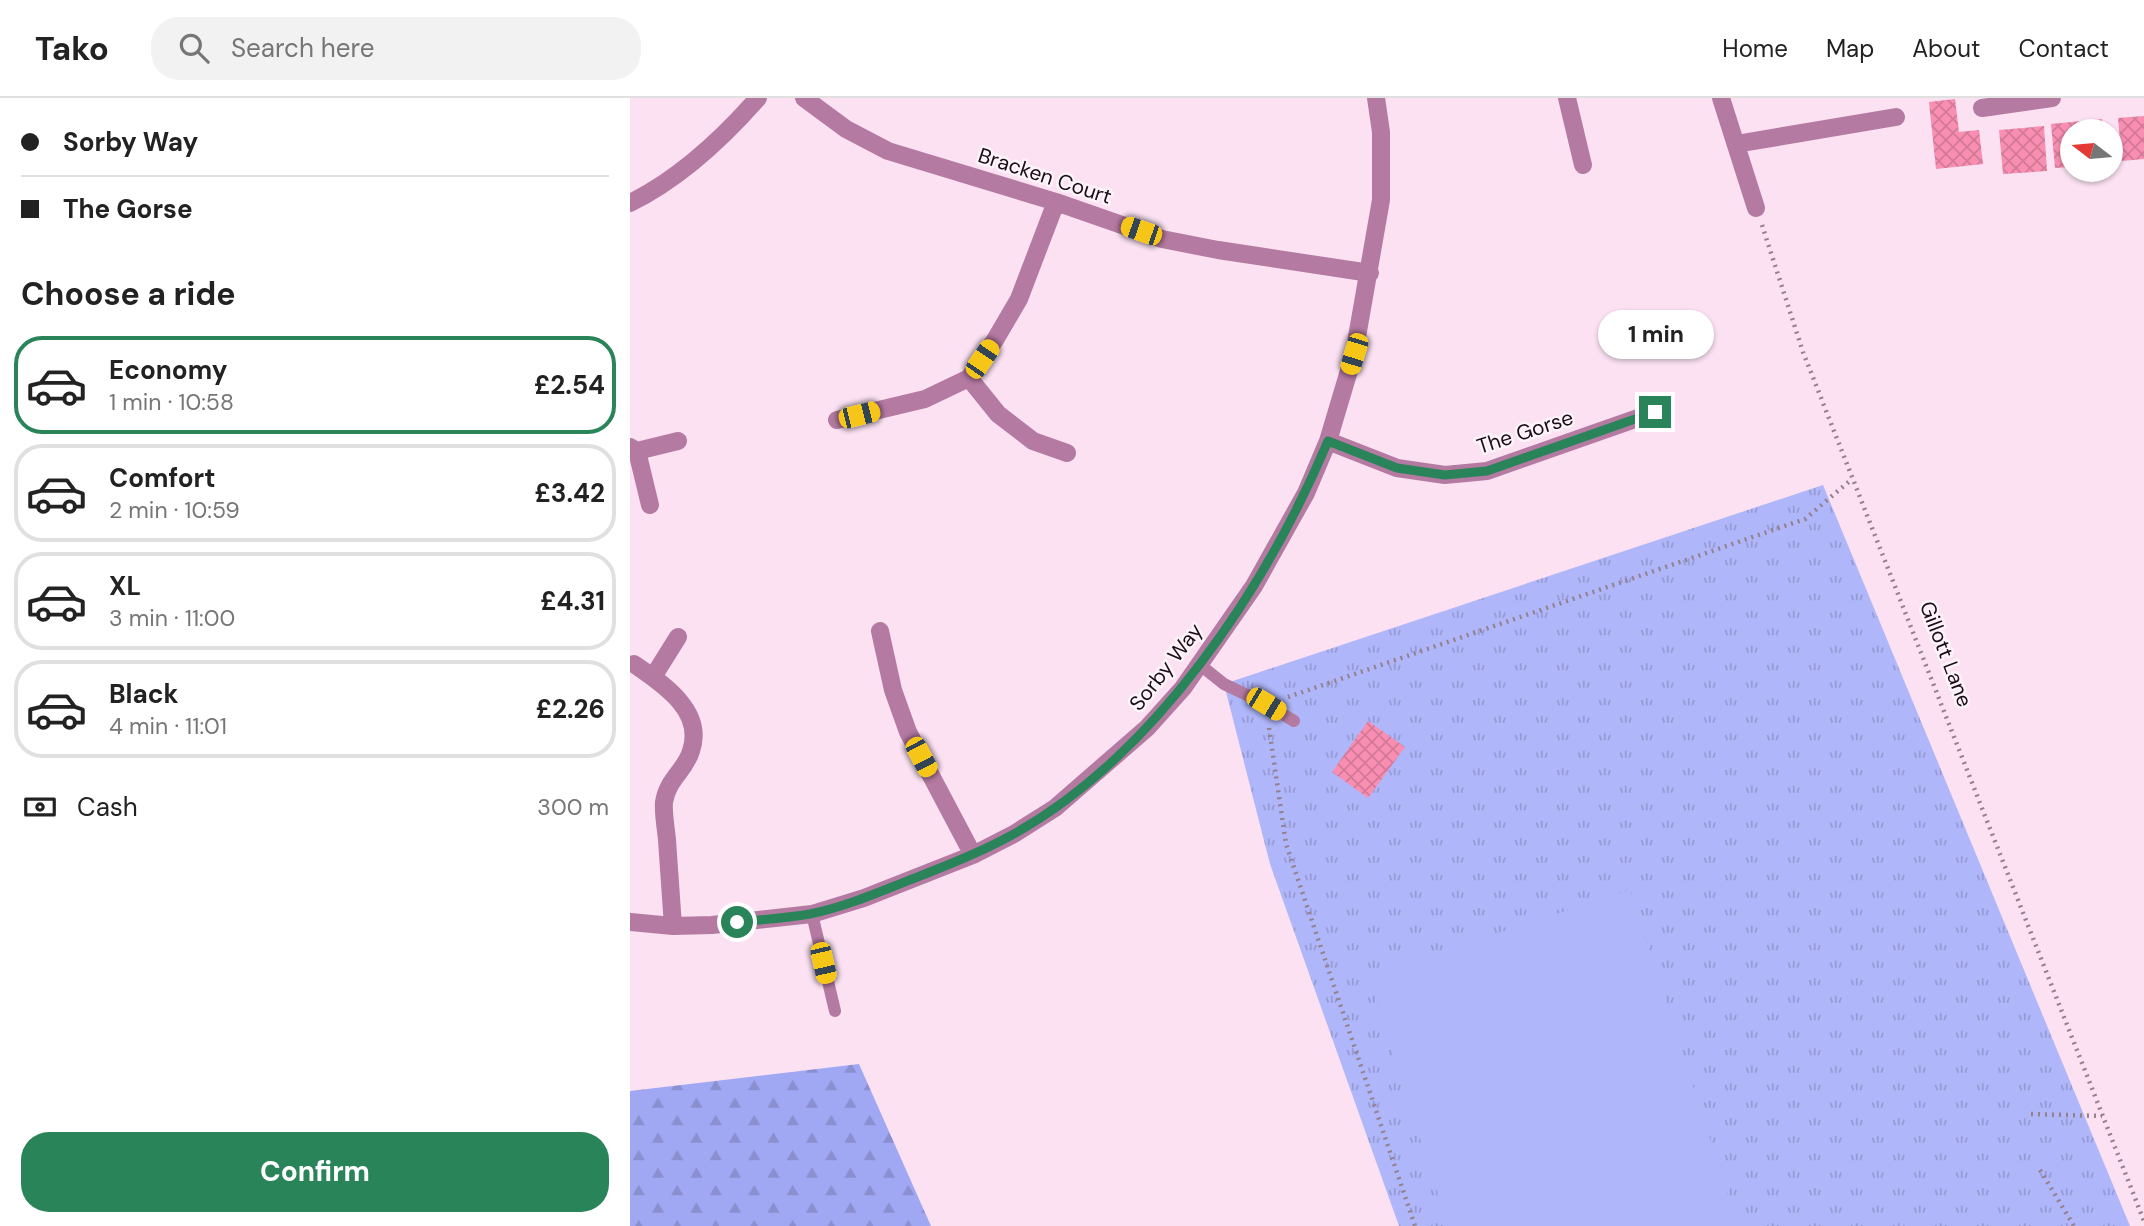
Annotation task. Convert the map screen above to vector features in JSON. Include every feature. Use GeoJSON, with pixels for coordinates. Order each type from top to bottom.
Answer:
{"type":"FeatureCollection","features":[{"type":"Feature","properties":{"kind":"street"},"geometry":{"type":"LineString","coordinates":[[630,203],[690,165],[758,98]]}},
{"type":"Feature","properties":{"kind":"street","name":"Bracken Court"},"geometry":{"type":"LineString","coordinates":[[803,98],[846,129],[888,151],[1056,202],[1162,239],[1370,273]]}},
{"type":"Feature","properties":{"kind":"street","name":"Sorby Way"},"geometry":{"type":"LineString","coordinates":[[630,922],[673,926],[712,925],[812,914],[863,898],[973,855],[1014,834],[1055,808],[1147,728],[1183,688],[1254,586],[1306,493],[1328,441],[1354,354],[1381,200],[1381,132],[1376,98]]}},
{"type":"Feature","properties":{"kind":"street"},"geometry":{"type":"LineString","coordinates":[[1567,98],[1583,165]]}},
{"type":"Feature","properties":{"kind":"street"},"geometry":{"type":"LineString","coordinates":[[1721,98],[1756,208]]}},
{"type":"Feature","properties":{"kind":"street"},"geometry":{"type":"LineString","coordinates":[[1982,108],[2052,98]]}},
{"type":"Feature","properties":{"kind":"street"},"geometry":{"type":"LineString","coordinates":[[1736,144],[1896,117]]}},
{"type":"Feature","properties":{"kind":"street"},"geometry":{"type":"LineString","coordinates":[[837,420],[925,399],[969,378],[1019,299],[1056,202]]}},
{"type":"Feature","properties":{"kind":"street"},"geometry":{"type":"LineString","coordinates":[[969,378],[998,414],[1033,441],[1067,453]]}},
{"type":"Feature","properties":{"kind":"street","name":"The Gorse"},"geometry":{"type":"LineString","coordinates":[[1328,441],[1397,468],[1445,475],[1487,471],[1655,412]]}},
{"type":"Feature","properties":{"kind":"street"},"geometry":{"type":"LineString","coordinates":[[650,505],[633,449],[678,441]]}},
{"type":"Feature","properties":{"kind":"street"},"geometry":{"type":"LineString","coordinates":[[880,632],[893,690],[908,732],[973,855]]}},
{"type":"Feature","properties":{"kind":"street"},"geometry":{"type":"LineString","coordinates":[[653,677],[678,637]]}},
{"type":"Feature","properties":{"kind":"street"},"geometry":{"type":"LineString","coordinates":[[634,664],[680,700],[689,715],[693,732],[692,750],[670,783],[664,804],[673,926]]}},
{"type":"Feature","properties":{"kind":"lane"},"geometry":{"type":"LineString","coordinates":[[1199,664],[1224,684],[1294,721]]}},
{"type":"Feature","properties":{"kind":"lane"},"geometry":{"type":"LineString","coordinates":[[812,914],[835,1011]]}},
{"type":"Feature","properties":{"kind":"path","name":"Gillott Lane"},"geometry":{"type":"LineString","coordinates":[[1756,208],[1803,352],[2144,1221]]}},
{"type":"Feature","properties":{"kind":"path"},"geometry":{"type":"LineString","coordinates":[[1415,1226],[1286,844],[1266,704],[1805,519],[1852,479]]}},
{"type":"Feature","properties":{"kind":"path"},"geometry":{"type":"LineString","coordinates":[[2031,1114],[2102,1116]]}},
{"type":"Feature","properties":{"kind":"path"},"geometry":{"type":"LineString","coordinates":[[2040,1170],[2074,1226]]}},
{"type":"Feature","properties":{"kind":"green space"},"geometry":{"type":"Polygon","coordinates":[[[1823,485],[2130,1226],[1399,1226],[1270,864],[1224,684],[1823,485]]]}},
{"type":"Feature","properties":{"kind":"green space"},"geometry":{"type":"Polygon","coordinates":[[[1630,890],[1738,1226],[1448,1226],[1368,975],[1630,890]]]}},
{"type":"Feature","properties":{"kind":"green space"},"geometry":{"type":"Polygon","coordinates":[[[859,1064],[931,1226],[630,1226],[630,1091],[859,1064]]]}},
{"type":"Feature","properties":{"kind":"building"},"geometry":{"type":"Polygon","coordinates":[[[1955,99],[1959,132],[1979,130],[1983,164],[1936,169],[1929,102],[1955,99]]]}},
{"type":"Feature","properties":{"kind":"building"},"geometry":{"type":"Polygon","coordinates":[[[2144,116],[2144,159],[2123,161],[2123,119],[2118,118],[2144,116]]]}},
{"type":"Feature","properties":{"kind":"building"},"geometry":{"type":"Polygon","coordinates":[[[2060,123],[2060,168],[2055,168],[2051,124],[2060,123]]]}},
{"type":"Feature","properties":{"kind":"building"},"geometry":{"type":"Polygon","coordinates":[[[2044,126],[2047,171],[2003,174],[1999,130],[2044,126]]]}},
{"type":"Feature","properties":{"kind":"building"},"geometry":{"type":"Polygon","coordinates":[[[1368,721],[1405,747],[1368,798],[1332,772],[1368,721]]]}},
{"type":"Feature","properties":{"kind":"route"},"geometry":{"type":"LineString","coordinates":[[737,922],[812,914],[863,898],[973,855],[1014,834],[1055,808],[1097,774],[1147,728],[1183,688],[1254,586],[1306,493],[1328,441],[1397,468],[1445,475],[1487,471],[1655,412]]}}]}
